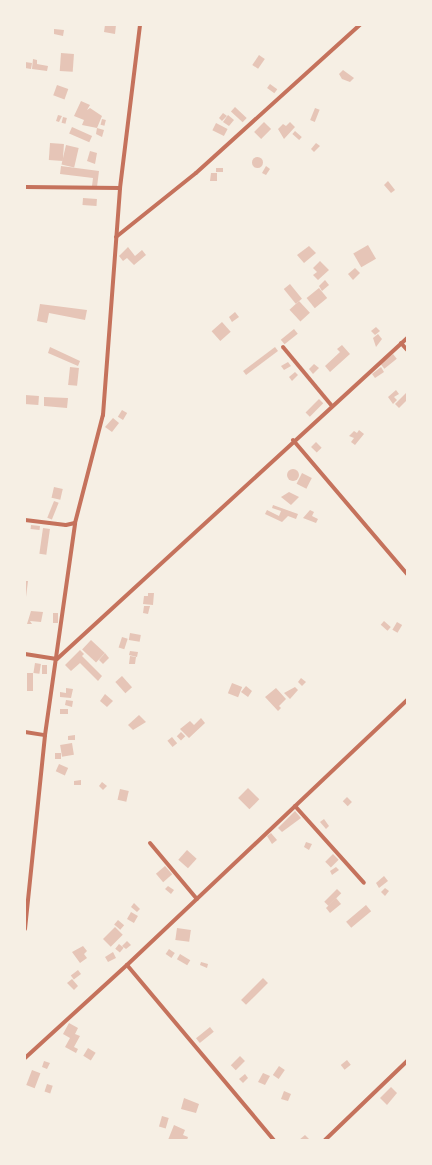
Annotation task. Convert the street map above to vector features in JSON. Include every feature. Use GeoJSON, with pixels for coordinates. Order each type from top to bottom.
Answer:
{"type":"FeatureCollection","features":[{"type":"Feature","properties":{"kind":"street"},"geometry":{"type":"LineString","coordinates":[[25,929],[45,735],[75,523],[103,415],[120,188],[140,25]]}},
{"type":"Feature","properties":{"kind":"street"},"geometry":{"type":"LineString","coordinates":[[116,237],[196,173],[360,25]]}},
{"type":"Feature","properties":{"kind":"street"},"geometry":{"type":"LineString","coordinates":[[25,187],[120,188]]}},
{"type":"Feature","properties":{"kind":"street"},"geometry":{"type":"LineString","coordinates":[[25,654],[57,658],[293,440],[407,338]]}},
{"type":"Feature","properties":{"kind":"street"},"geometry":{"type":"LineString","coordinates":[[401,343],[407,350]]}},
{"type":"Feature","properties":{"kind":"street"},"geometry":{"type":"LineString","coordinates":[[283,346],[332,406]]}},
{"type":"Feature","properties":{"kind":"street"},"geometry":{"type":"LineString","coordinates":[[293,440],[407,574]]}},
{"type":"Feature","properties":{"kind":"street"},"geometry":{"type":"LineString","coordinates":[[25,520],[66,525],[75,523]]}},
{"type":"Feature","properties":{"kind":"street"},"geometry":{"type":"LineString","coordinates":[[25,1058],[127,965],[407,700]]}},
{"type":"Feature","properties":{"kind":"street"},"geometry":{"type":"LineString","coordinates":[[25,732],[45,735]]}},
{"type":"Feature","properties":{"kind":"street"},"geometry":{"type":"LineString","coordinates":[[296,806],[364,882]]}},
{"type":"Feature","properties":{"kind":"street"},"geometry":{"type":"LineString","coordinates":[[150,843],[197,899]]}},
{"type":"Feature","properties":{"kind":"street"},"geometry":{"type":"LineString","coordinates":[[127,965],[274,1140]]}},
{"type":"Feature","properties":{"kind":"street"},"geometry":{"type":"LineString","coordinates":[[325,1140],[407,1061]]}},
{"type":"Feature","properties":{"kind":"building"},"geometry":{"type":"Polygon","coordinates":[[[105,25],[116,25],[115,34],[104,32],[105,25]]]}},
{"type":"Feature","properties":{"kind":"building"},"geometry":{"type":"Polygon","coordinates":[[[54,29],[64,30],[63,36],[54,34],[54,29]]]}},
{"type":"Feature","properties":{"kind":"building"},"geometry":{"type":"Polygon","coordinates":[[[61,53],[74,54],[73,72],[60,71],[61,53]]]}},
{"type":"Feature","properties":{"kind":"building"},"geometry":{"type":"Polygon","coordinates":[[[259,55],[265,59],[258,69],[252,65],[259,55]]]}},
{"type":"Feature","properties":{"kind":"building"},"geometry":{"type":"Polygon","coordinates":[[[33,59],[37,60],[37,64],[48,66],[47,71],[32,69],[33,59]]]}},
{"type":"Feature","properties":{"kind":"building"},"geometry":{"type":"Polygon","coordinates":[[[25,62],[32,63],[31,69],[25,68],[25,62]]]}},
{"type":"Feature","properties":{"kind":"building"},"geometry":{"type":"Polygon","coordinates":[[[343,70],[354,78],[350,82],[342,79],[339,74],[343,70]]]}},
{"type":"Feature","properties":{"kind":"building"},"geometry":{"type":"Polygon","coordinates":[[[270,84],[277,89],[274,93],[267,88],[270,84]]]}},
{"type":"Feature","properties":{"kind":"building"},"geometry":{"type":"Polygon","coordinates":[[[57,85],[68,89],[65,99],[53,95],[57,85]]]}},
{"type":"Feature","properties":{"kind":"building"},"geometry":{"type":"Polygon","coordinates":[[[81,101],[90,105],[87,110],[90,108],[102,116],[97,128],[82,125],[84,120],[74,116],[81,101]]]}},
{"type":"Feature","properties":{"kind":"building"},"geometry":{"type":"Polygon","coordinates":[[[235,107],[247,118],[243,122],[231,111],[235,107]]]}},
{"type":"Feature","properties":{"kind":"building"},"geometry":{"type":"Polygon","coordinates":[[[315,108],[320,110],[315,122],[310,120],[315,108]]]}},
{"type":"Feature","properties":{"kind":"building"},"geometry":{"type":"Polygon","coordinates":[[[223,113],[227,116],[222,121],[219,118],[223,113]]]}},
{"type":"Feature","properties":{"kind":"building"},"geometry":{"type":"Polygon","coordinates":[[[58,115],[62,116],[59,122],[56,121],[58,115]]]}},
{"type":"Feature","properties":{"kind":"building"},"geometry":{"type":"Polygon","coordinates":[[[228,115],[234,120],[229,126],[223,122],[228,115]]]}},
{"type":"Feature","properties":{"kind":"building"},"geometry":{"type":"Polygon","coordinates":[[[63,117],[67,118],[65,124],[62,123],[63,117]]]}},
{"type":"Feature","properties":{"kind":"building"},"geometry":{"type":"Polygon","coordinates":[[[102,119],[106,120],[104,126],[101,125],[102,119]]]}},
{"type":"Feature","properties":{"kind":"building"},"geometry":{"type":"Polygon","coordinates":[[[264,122],[271,129],[261,139],[254,132],[264,122]]]}},
{"type":"Feature","properties":{"kind":"building"},"geometry":{"type":"Polygon","coordinates":[[[290,122],[295,127],[284,139],[278,129],[283,124],[286,126],[290,122]]]}},
{"type":"Feature","properties":{"kind":"building"},"geometry":{"type":"Polygon","coordinates":[[[216,123],[228,129],[224,136],[212,130],[216,123]]]}},
{"type":"Feature","properties":{"kind":"building"},"geometry":{"type":"Polygon","coordinates":[[[72,127],[92,136],[89,142],[69,133],[72,127]]]}},
{"type":"Feature","properties":{"kind":"building"},"geometry":{"type":"Polygon","coordinates":[[[97,128],[104,130],[102,137],[96,134],[97,128]]]}},
{"type":"Feature","properties":{"kind":"building"},"geometry":{"type":"Polygon","coordinates":[[[295,131],[302,137],[299,140],[292,134],[295,131]]]}},
{"type":"Feature","properties":{"kind":"building"},"geometry":{"type":"Polygon","coordinates":[[[50,143],[64,144],[63,161],[49,160],[50,143]]]}},
{"type":"Feature","properties":{"kind":"building"},"geometry":{"type":"Polygon","coordinates":[[[316,143],[320,146],[314,152],[311,149],[316,143]]]}},
{"type":"Feature","properties":{"kind":"building"},"geometry":{"type":"Polygon","coordinates":[[[66,145],[79,148],[74,167],[62,164],[66,145]]]}},
{"type":"Feature","properties":{"kind":"building"},"geometry":{"type":"Polygon","coordinates":[[[90,151],[97,153],[95,164],[87,161],[90,151]]]}},
{"type":"Feature","properties":{"kind":"building"},"geometry":{"type":"Polygon","coordinates":[[[257,156],[261,158],[263,162],[261,166],[257,168],[253,166],[251,162],[253,158],[257,156]]]}},
{"type":"Feature","properties":{"kind":"building"},"geometry":{"type":"Polygon","coordinates":[[[61,166],[99,171],[97,187],[92,186],[93,178],[60,174],[61,166]]]}},
{"type":"Feature","properties":{"kind":"building"},"geometry":{"type":"Polygon","coordinates":[[[266,166],[270,169],[266,175],[262,173],[266,166]]]}},
{"type":"Feature","properties":{"kind":"building"},"geometry":{"type":"Polygon","coordinates":[[[216,168],[223,168],[223,172],[216,172],[216,168]]]}},
{"type":"Feature","properties":{"kind":"building"},"geometry":{"type":"Polygon","coordinates":[[[211,173],[217,173],[217,181],[210,181],[211,173]]]}},
{"type":"Feature","properties":{"kind":"building"},"geometry":{"type":"Polygon","coordinates":[[[388,181],[395,190],[391,193],[384,185],[388,181]]]}},
{"type":"Feature","properties":{"kind":"building"},"geometry":{"type":"Polygon","coordinates":[[[83,198],[97,199],[96,206],[83,205],[83,198]]]}},
{"type":"Feature","properties":{"kind":"building"},"geometry":{"type":"Polygon","coordinates":[[[368,245],[376,259],[361,267],[353,253],[368,245]]]}},
{"type":"Feature","properties":{"kind":"building"},"geometry":{"type":"Polygon","coordinates":[[[309,246],[316,253],[304,263],[297,255],[309,246]]]}},
{"type":"Feature","properties":{"kind":"building"},"geometry":{"type":"Polygon","coordinates":[[[128,247],[135,256],[142,250],[146,255],[134,265],[127,258],[123,261],[119,256],[128,247]]]}},
{"type":"Feature","properties":{"kind":"building"},"geometry":{"type":"Polygon","coordinates":[[[320,261],[329,270],[318,280],[313,275],[317,272],[313,268],[320,261]]]}},
{"type":"Feature","properties":{"kind":"building"},"geometry":{"type":"Polygon","coordinates":[[[355,268],[360,273],[353,280],[348,274],[355,268]]]}},
{"type":"Feature","properties":{"kind":"building"},"geometry":{"type":"Polygon","coordinates":[[[325,280],[329,285],[322,291],[319,286],[325,280]]]}},
{"type":"Feature","properties":{"kind":"building"},"geometry":{"type":"Polygon","coordinates":[[[290,284],[302,299],[296,304],[284,289],[290,284]]]}},
{"type":"Feature","properties":{"kind":"building"},"geometry":{"type":"Polygon","coordinates":[[[319,288],[327,298],[315,308],[307,298],[319,288]]]}},
{"type":"Feature","properties":{"kind":"building"},"geometry":{"type":"Polygon","coordinates":[[[299,301],[310,313],[300,322],[289,310],[299,301]]]}},
{"type":"Feature","properties":{"kind":"building"},"geometry":{"type":"Polygon","coordinates":[[[40,304],[87,310],[85,320],[49,313],[47,323],[37,321],[40,304]]]}},
{"type":"Feature","properties":{"kind":"building"},"geometry":{"type":"Polygon","coordinates":[[[235,312],[239,317],[232,322],[229,317],[235,312]]]}},
{"type":"Feature","properties":{"kind":"building"},"geometry":{"type":"Polygon","coordinates":[[[222,322],[231,332],[220,341],[212,331],[222,322]]]}},
{"type":"Feature","properties":{"kind":"building"},"geometry":{"type":"Polygon","coordinates":[[[376,327],[380,331],[375,335],[371,331],[376,327]]]}},
{"type":"Feature","properties":{"kind":"building"},"geometry":{"type":"Polygon","coordinates":[[[294,329],[298,334],[285,344],[281,340],[294,329]]]}},
{"type":"Feature","properties":{"kind":"building"},"geometry":{"type":"Polygon","coordinates":[[[378,334],[382,339],[376,347],[373,338],[378,334]]]}},
{"type":"Feature","properties":{"kind":"building"},"geometry":{"type":"Polygon","coordinates":[[[342,345],[350,354],[330,372],[325,366],[340,352],[337,349],[342,345]]]}},
{"type":"Feature","properties":{"kind":"building"},"geometry":{"type":"Polygon","coordinates":[[[50,347],[80,361],[78,366],[48,353],[50,347]]]}},
{"type":"Feature","properties":{"kind":"building"},"geometry":{"type":"Polygon","coordinates":[[[275,347],[278,351],[246,375],[243,371],[275,347]]]}},
{"type":"Feature","properties":{"kind":"building"},"geometry":{"type":"Polygon","coordinates":[[[393,354],[397,359],[384,369],[381,364],[393,354]]]}},
{"type":"Feature","properties":{"kind":"building"},"geometry":{"type":"Polygon","coordinates":[[[288,362],[291,366],[284,370],[281,366],[288,362]]]}},
{"type":"Feature","properties":{"kind":"building"},"geometry":{"type":"Polygon","coordinates":[[[314,364],[319,368],[313,374],[309,369],[314,364]]]}},
{"type":"Feature","properties":{"kind":"building"},"geometry":{"type":"Polygon","coordinates":[[[70,367],[79,368],[77,386],[68,385],[70,367]]]}},
{"type":"Feature","properties":{"kind":"building"},"geometry":{"type":"Polygon","coordinates":[[[381,367],[384,372],[375,378],[372,374],[381,367]]]}},
{"type":"Feature","properties":{"kind":"building"},"geometry":{"type":"Polygon","coordinates":[[[295,372],[298,375],[292,381],[289,377],[295,372]]]}},
{"type":"Feature","properties":{"kind":"building"},"geometry":{"type":"Polygon","coordinates":[[[396,390],[399,394],[394,397],[397,400],[393,404],[388,397],[396,390]]]}},
{"type":"Feature","properties":{"kind":"building"},"geometry":{"type":"Polygon","coordinates":[[[407,392],[407,400],[399,408],[395,404],[407,392]]]}},
{"type":"Feature","properties":{"kind":"building"},"geometry":{"type":"Polygon","coordinates":[[[25,395],[39,396],[38,405],[25,404],[25,395]]]}},
{"type":"Feature","properties":{"kind":"building"},"geometry":{"type":"Polygon","coordinates":[[[44,397],[68,398],[67,408],[44,406],[44,397]]]}},
{"type":"Feature","properties":{"kind":"building"},"geometry":{"type":"Polygon","coordinates":[[[319,399],[323,403],[310,417],[306,412],[319,399]]]}},
{"type":"Feature","properties":{"kind":"building"},"geometry":{"type":"Polygon","coordinates":[[[122,410],[127,413],[123,420],[118,417],[122,410]]]}},
{"type":"Feature","properties":{"kind":"building"},"geometry":{"type":"Polygon","coordinates":[[[113,418],[119,423],[112,432],[105,427],[113,418]]]}},
{"type":"Feature","properties":{"kind":"building"},"geometry":{"type":"Polygon","coordinates":[[[359,430],[364,434],[355,445],[351,442],[354,438],[349,436],[354,431],[357,433],[359,430]]]}},
{"type":"Feature","properties":{"kind":"building"},"geometry":{"type":"Polygon","coordinates":[[[316,442],[322,448],[317,453],[311,447],[316,442]]]}},
{"type":"Feature","properties":{"kind":"building"},"geometry":{"type":"Polygon","coordinates":[[[293,469],[297,471],[299,475],[297,479],[293,481],[289,479],[287,475],[289,471],[293,469]]]}},
{"type":"Feature","properties":{"kind":"building"},"geometry":{"type":"Polygon","coordinates":[[[302,473],[312,478],[306,489],[297,484],[302,473]]]}},
{"type":"Feature","properties":{"kind":"building"},"geometry":{"type":"Polygon","coordinates":[[[54,487],[63,489],[60,500],[52,498],[54,487]]]}},
{"type":"Feature","properties":{"kind":"building"},"geometry":{"type":"Polygon","coordinates":[[[289,492],[299,497],[291,505],[281,497],[289,492]]]}},
{"type":"Feature","properties":{"kind":"building"},"geometry":{"type":"Polygon","coordinates":[[[54,501],[59,503],[52,520],[47,518],[54,501]]]}},
{"type":"Feature","properties":{"kind":"building"},"geometry":{"type":"Polygon","coordinates":[[[273,505],[298,514],[296,519],[288,516],[282,522],[265,514],[267,510],[279,516],[281,511],[272,508],[273,505]]]}},
{"type":"Feature","properties":{"kind":"building"},"geometry":{"type":"Polygon","coordinates":[[[310,510],[314,512],[312,516],[318,519],[316,523],[303,518],[310,510]]]}},
{"type":"Feature","properties":{"kind":"building"},"geometry":{"type":"Polygon","coordinates":[[[31,525],[40,526],[40,530],[31,529],[31,525]]]}},
{"type":"Feature","properties":{"kind":"building"},"geometry":{"type":"Polygon","coordinates":[[[43,528],[50,529],[46,555],[39,554],[43,528]]]}},
{"type":"Feature","properties":{"kind":"building"},"geometry":{"type":"Polygon","coordinates":[[[25,581],[28,581],[26,597],[25,597],[25,581]]]}},
{"type":"Feature","properties":{"kind":"building"},"geometry":{"type":"Polygon","coordinates":[[[148,593],[154,593],[153,605],[143,604],[144,596],[148,596],[148,593]]]}},
{"type":"Feature","properties":{"kind":"building"},"geometry":{"type":"Polygon","coordinates":[[[144,606],[150,606],[148,614],[143,613],[144,606]]]}},
{"type":"Feature","properties":{"kind":"building"},"geometry":{"type":"Polygon","coordinates":[[[31,611],[43,612],[41,622],[30,621],[32,624],[27,624],[31,611]]]}},
{"type":"Feature","properties":{"kind":"building"},"geometry":{"type":"Polygon","coordinates":[[[53,613],[58,613],[58,623],[53,623],[53,613]]]}},
{"type":"Feature","properties":{"kind":"building"},"geometry":{"type":"Polygon","coordinates":[[[384,621],[391,627],[388,631],[381,625],[384,621]]]}},
{"type":"Feature","properties":{"kind":"building"},"geometry":{"type":"Polygon","coordinates":[[[397,622],[402,625],[398,633],[392,630],[397,622]]]}},
{"type":"Feature","properties":{"kind":"building"},"geometry":{"type":"Polygon","coordinates":[[[130,633],[141,635],[140,642],[129,640],[130,633]]]}},
{"type":"Feature","properties":{"kind":"building"},"geometry":{"type":"Polygon","coordinates":[[[122,637],[128,639],[124,649],[119,647],[122,637]]]}},
{"type":"Feature","properties":{"kind":"building"},"geometry":{"type":"Polygon","coordinates":[[[91,640],[105,653],[96,662],[82,650],[91,640]]]}},
{"type":"Feature","properties":{"kind":"building"},"geometry":{"type":"Polygon","coordinates":[[[80,650],[84,654],[82,656],[102,676],[98,681],[80,663],[71,671],[65,665],[80,650]]]}},
{"type":"Feature","properties":{"kind":"building"},"geometry":{"type":"Polygon","coordinates":[[[130,651],[138,652],[137,657],[129,655],[130,651]]]}},
{"type":"Feature","properties":{"kind":"building"},"geometry":{"type":"Polygon","coordinates":[[[105,653],[109,658],[103,664],[99,660],[105,653]]]}},
{"type":"Feature","properties":{"kind":"building"},"geometry":{"type":"Polygon","coordinates":[[[130,656],[136,657],[135,664],[129,664],[130,656]]]}},
{"type":"Feature","properties":{"kind":"building"},"geometry":{"type":"Polygon","coordinates":[[[35,663],[41,664],[39,674],[33,673],[35,663]]]}},
{"type":"Feature","properties":{"kind":"building"},"geometry":{"type":"Polygon","coordinates":[[[42,665],[47,665],[47,674],[42,674],[42,665]]]}},
{"type":"Feature","properties":{"kind":"building"},"geometry":{"type":"Polygon","coordinates":[[[27,673],[33,673],[33,691],[27,691],[27,673]]]}},
{"type":"Feature","properties":{"kind":"building"},"geometry":{"type":"Polygon","coordinates":[[[122,676],[132,687],[125,693],[115,682],[122,676]]]}},
{"type":"Feature","properties":{"kind":"building"},"geometry":{"type":"Polygon","coordinates":[[[301,678],[306,682],[302,686],[298,682],[301,678]]]}},
{"type":"Feature","properties":{"kind":"building"},"geometry":{"type":"Polygon","coordinates":[[[232,683],[242,687],[238,697],[228,693],[232,683]]]}},
{"type":"Feature","properties":{"kind":"building"},"geometry":{"type":"Polygon","coordinates":[[[246,686],[252,691],[248,697],[241,692],[246,686]]]}},
{"type":"Feature","properties":{"kind":"building"},"geometry":{"type":"Polygon","coordinates":[[[295,687],[298,690],[290,699],[284,693],[295,687]]]}},
{"type":"Feature","properties":{"kind":"building"},"geometry":{"type":"Polygon","coordinates":[[[66,688],[73,689],[71,698],[60,697],[60,692],[66,693],[66,688]]]}},
{"type":"Feature","properties":{"kind":"building"},"geometry":{"type":"Polygon","coordinates":[[[276,688],[286,699],[279,706],[281,708],[278,711],[265,697],[276,688]]]}},
{"type":"Feature","properties":{"kind":"building"},"geometry":{"type":"Polygon","coordinates":[[[105,694],[113,701],[107,707],[100,701],[105,694]]]}},
{"type":"Feature","properties":{"kind":"building"},"geometry":{"type":"Polygon","coordinates":[[[66,700],[73,701],[72,707],[65,705],[66,700]]]}},
{"type":"Feature","properties":{"kind":"building"},"geometry":{"type":"Polygon","coordinates":[[[60,709],[68,709],[68,714],[60,714],[60,709]]]}},
{"type":"Feature","properties":{"kind":"building"},"geometry":{"type":"Polygon","coordinates":[[[139,715],[146,722],[133,730],[128,725],[139,715]]]}},
{"type":"Feature","properties":{"kind":"building"},"geometry":{"type":"Polygon","coordinates":[[[201,718],[205,723],[189,738],[180,729],[190,721],[194,725],[201,718]]]}},
{"type":"Feature","properties":{"kind":"building"},"geometry":{"type":"Polygon","coordinates":[[[181,732],[185,736],[181,740],[177,736],[181,732]]]}},
{"type":"Feature","properties":{"kind":"building"},"geometry":{"type":"Polygon","coordinates":[[[75,735],[75,740],[68,740],[68,736],[75,735]]]}},
{"type":"Feature","properties":{"kind":"building"},"geometry":{"type":"Polygon","coordinates":[[[172,737],[177,743],[173,747],[167,741],[172,737]]]}},
{"type":"Feature","properties":{"kind":"building"},"geometry":{"type":"Polygon","coordinates":[[[72,743],[74,755],[62,757],[60,745],[72,743]]]}},
{"type":"Feature","properties":{"kind":"building"},"geometry":{"type":"Polygon","coordinates":[[[55,753],[61,753],[61,759],[55,759],[55,753]]]}},
{"type":"Feature","properties":{"kind":"building"},"geometry":{"type":"Polygon","coordinates":[[[59,764],[68,768],[65,775],[56,771],[59,764]]]}},
{"type":"Feature","properties":{"kind":"building"},"geometry":{"type":"Polygon","coordinates":[[[81,780],[81,785],[74,785],[74,781],[81,780]]]}},
{"type":"Feature","properties":{"kind":"building"},"geometry":{"type":"Polygon","coordinates":[[[102,782],[107,786],[103,790],[99,786],[102,782]]]}},
{"type":"Feature","properties":{"kind":"building"},"geometry":{"type":"Polygon","coordinates":[[[248,788],[259,799],[249,809],[238,798],[248,788]]]}},
{"type":"Feature","properties":{"kind":"building"},"geometry":{"type":"Polygon","coordinates":[[[120,789],[129,791],[126,802],[118,800],[120,789]]]}},
{"type":"Feature","properties":{"kind":"building"},"geometry":{"type":"Polygon","coordinates":[[[347,797],[352,802],[348,806],[343,801],[347,797]]]}},
{"type":"Feature","properties":{"kind":"building"},"geometry":{"type":"Polygon","coordinates":[[[295,811],[301,818],[282,832],[278,828],[295,811]]]}},
{"type":"Feature","properties":{"kind":"building"},"geometry":{"type":"Polygon","coordinates":[[[324,819],[329,826],[326,829],[320,822],[324,819]]]}},
{"type":"Feature","properties":{"kind":"building"},"geometry":{"type":"Polygon","coordinates":[[[271,833],[277,840],[272,844],[267,836],[271,833]]]}},
{"type":"Feature","properties":{"kind":"building"},"geometry":{"type":"Polygon","coordinates":[[[306,842],[312,844],[309,850],[304,847],[306,842]]]}},
{"type":"Feature","properties":{"kind":"building"},"geometry":{"type":"Polygon","coordinates":[[[187,850],[197,859],[188,868],[178,860],[187,850]]]}},
{"type":"Feature","properties":{"kind":"building"},"geometry":{"type":"Polygon","coordinates":[[[333,854],[339,860],[331,867],[325,862],[333,854]]]}},
{"type":"Feature","properties":{"kind":"building"},"geometry":{"type":"Polygon","coordinates":[[[165,866],[172,874],[163,882],[156,874],[165,866]]]}},
{"type":"Feature","properties":{"kind":"building"},"geometry":{"type":"Polygon","coordinates":[[[336,867],[339,870],[332,875],[330,871],[336,867]]]}},
{"type":"Feature","properties":{"kind":"building"},"geometry":{"type":"Polygon","coordinates":[[[384,876],[388,881],[379,888],[376,883],[384,876]]]}},
{"type":"Feature","properties":{"kind":"building"},"geometry":{"type":"Polygon","coordinates":[[[168,886],[174,890],[171,894],[165,889],[168,886]]]}},
{"type":"Feature","properties":{"kind":"building"},"geometry":{"type":"Polygon","coordinates":[[[385,888],[389,891],[385,896],[381,892],[385,888]]]}},
{"type":"Feature","properties":{"kind":"building"},"geometry":{"type":"Polygon","coordinates":[[[337,889],[341,893],[329,906],[324,902],[337,889]]]}},
{"type":"Feature","properties":{"kind":"building"},"geometry":{"type":"Polygon","coordinates":[[[336,898],[341,904],[330,913],[326,908],[336,898]]]}},
{"type":"Feature","properties":{"kind":"building"},"geometry":{"type":"Polygon","coordinates":[[[134,903],[140,909],[137,912],[131,907],[134,903]]]}},
{"type":"Feature","properties":{"kind":"building"},"geometry":{"type":"Polygon","coordinates":[[[366,905],[371,911],[351,928],[346,922],[366,905]]]}},
{"type":"Feature","properties":{"kind":"building"},"geometry":{"type":"Polygon","coordinates":[[[131,912],[138,916],[134,923],[127,919],[131,912]]]}},
{"type":"Feature","properties":{"kind":"building"},"geometry":{"type":"Polygon","coordinates":[[[118,920],[124,925],[120,930],[114,925],[118,920]]]}},
{"type":"Feature","properties":{"kind":"building"},"geometry":{"type":"Polygon","coordinates":[[[115,927],[123,935],[111,947],[103,939],[115,927]]]}},
{"type":"Feature","properties":{"kind":"building"},"geometry":{"type":"Polygon","coordinates":[[[177,928],[191,930],[189,942],[175,940],[177,928]]]}},
{"type":"Feature","properties":{"kind":"building"},"geometry":{"type":"Polygon","coordinates":[[[127,941],[131,945],[126,949],[122,946],[127,941]]]}},
{"type":"Feature","properties":{"kind":"building"},"geometry":{"type":"Polygon","coordinates":[[[119,944],[124,948],[120,952],[115,949],[119,944]]]}},
{"type":"Feature","properties":{"kind":"building"},"geometry":{"type":"Polygon","coordinates":[[[83,946],[87,951],[84,954],[87,958],[80,963],[72,952],[83,946]]]}},
{"type":"Feature","properties":{"kind":"building"},"geometry":{"type":"Polygon","coordinates":[[[169,949],[175,953],[171,958],[166,954],[169,949]]]}},
{"type":"Feature","properties":{"kind":"building"},"geometry":{"type":"Polygon","coordinates":[[[113,952],[116,958],[108,962],[105,957],[113,952]]]}},
{"type":"Feature","properties":{"kind":"building"},"geometry":{"type":"Polygon","coordinates":[[[180,954],[190,960],[187,965],[177,959],[180,954]]]}},
{"type":"Feature","properties":{"kind":"building"},"geometry":{"type":"Polygon","coordinates":[[[201,962],[208,964],[207,968],[200,965],[201,962]]]}},
{"type":"Feature","properties":{"kind":"building"},"geometry":{"type":"Polygon","coordinates":[[[78,970],[81,974],[74,979],[71,975],[78,970]]]}},
{"type":"Feature","properties":{"kind":"building"},"geometry":{"type":"Polygon","coordinates":[[[263,978],[268,983],[246,1005],[241,1000],[263,978]]]}},
{"type":"Feature","properties":{"kind":"building"},"geometry":{"type":"Polygon","coordinates":[[[72,979],[78,986],[74,990],[67,983],[72,979]]]}},
{"type":"Feature","properties":{"kind":"building"},"geometry":{"type":"Polygon","coordinates":[[[69,1023],[78,1028],[75,1034],[80,1036],[74,1047],[78,1049],[76,1053],[65,1047],[70,1038],[63,1034],[69,1023]]]}},
{"type":"Feature","properties":{"kind":"building"},"geometry":{"type":"Polygon","coordinates":[[[210,1027],[214,1032],[200,1043],[196,1038],[210,1027]]]}},
{"type":"Feature","properties":{"kind":"building"},"geometry":{"type":"Polygon","coordinates":[[[88,1048],[96,1053],[91,1060],[83,1056],[88,1048]]]}},
{"type":"Feature","properties":{"kind":"building"},"geometry":{"type":"Polygon","coordinates":[[[240,1056],[245,1061],[236,1070],[231,1065],[240,1056]]]}},
{"type":"Feature","properties":{"kind":"building"},"geometry":{"type":"Polygon","coordinates":[[[347,1060],[351,1065],[345,1070],[341,1065],[347,1060]]]}},
{"type":"Feature","properties":{"kind":"building"},"geometry":{"type":"Polygon","coordinates":[[[44,1061],[50,1063],[47,1069],[42,1067],[44,1061]]]}},
{"type":"Feature","properties":{"kind":"building"},"geometry":{"type":"Polygon","coordinates":[[[279,1066],[285,1070],[279,1079],[273,1075],[279,1066]]]}},
{"type":"Feature","properties":{"kind":"building"},"geometry":{"type":"Polygon","coordinates":[[[32,1070],[40,1073],[35,1088],[26,1085],[32,1070]]]}},
{"type":"Feature","properties":{"kind":"building"},"geometry":{"type":"Polygon","coordinates":[[[263,1073],[270,1076],[265,1085],[258,1082],[263,1073]]]}},
{"type":"Feature","properties":{"kind":"building"},"geometry":{"type":"Polygon","coordinates":[[[245,1074],[248,1078],[243,1083],[239,1079],[245,1074]]]}},
{"type":"Feature","properties":{"kind":"building"},"geometry":{"type":"Polygon","coordinates":[[[47,1084],[53,1086],[50,1093],[45,1092],[47,1084]]]}},
{"type":"Feature","properties":{"kind":"building"},"geometry":{"type":"Polygon","coordinates":[[[391,1087],[397,1093],[387,1105],[380,1098],[391,1087]]]}},
{"type":"Feature","properties":{"kind":"building"},"geometry":{"type":"Polygon","coordinates":[[[284,1091],[291,1094],[288,1101],[281,1099],[284,1091]]]}},
{"type":"Feature","properties":{"kind":"building"},"geometry":{"type":"Polygon","coordinates":[[[184,1098],[199,1104],[196,1113],[181,1109],[184,1098]]]}},
{"type":"Feature","properties":{"kind":"building"},"geometry":{"type":"Polygon","coordinates":[[[162,1116],[169,1118],[166,1129],[159,1127],[162,1116]]]}},
{"type":"Feature","properties":{"kind":"building"},"geometry":{"type":"Polygon","coordinates":[[[174,1125],[185,1130],[183,1135],[188,1137],[187,1140],[168,1140],[174,1125]]]}},
{"type":"Feature","properties":{"kind":"building"},"geometry":{"type":"Polygon","coordinates":[[[305,1135],[310,1140],[299,1140],[305,1135]]]}}]}
